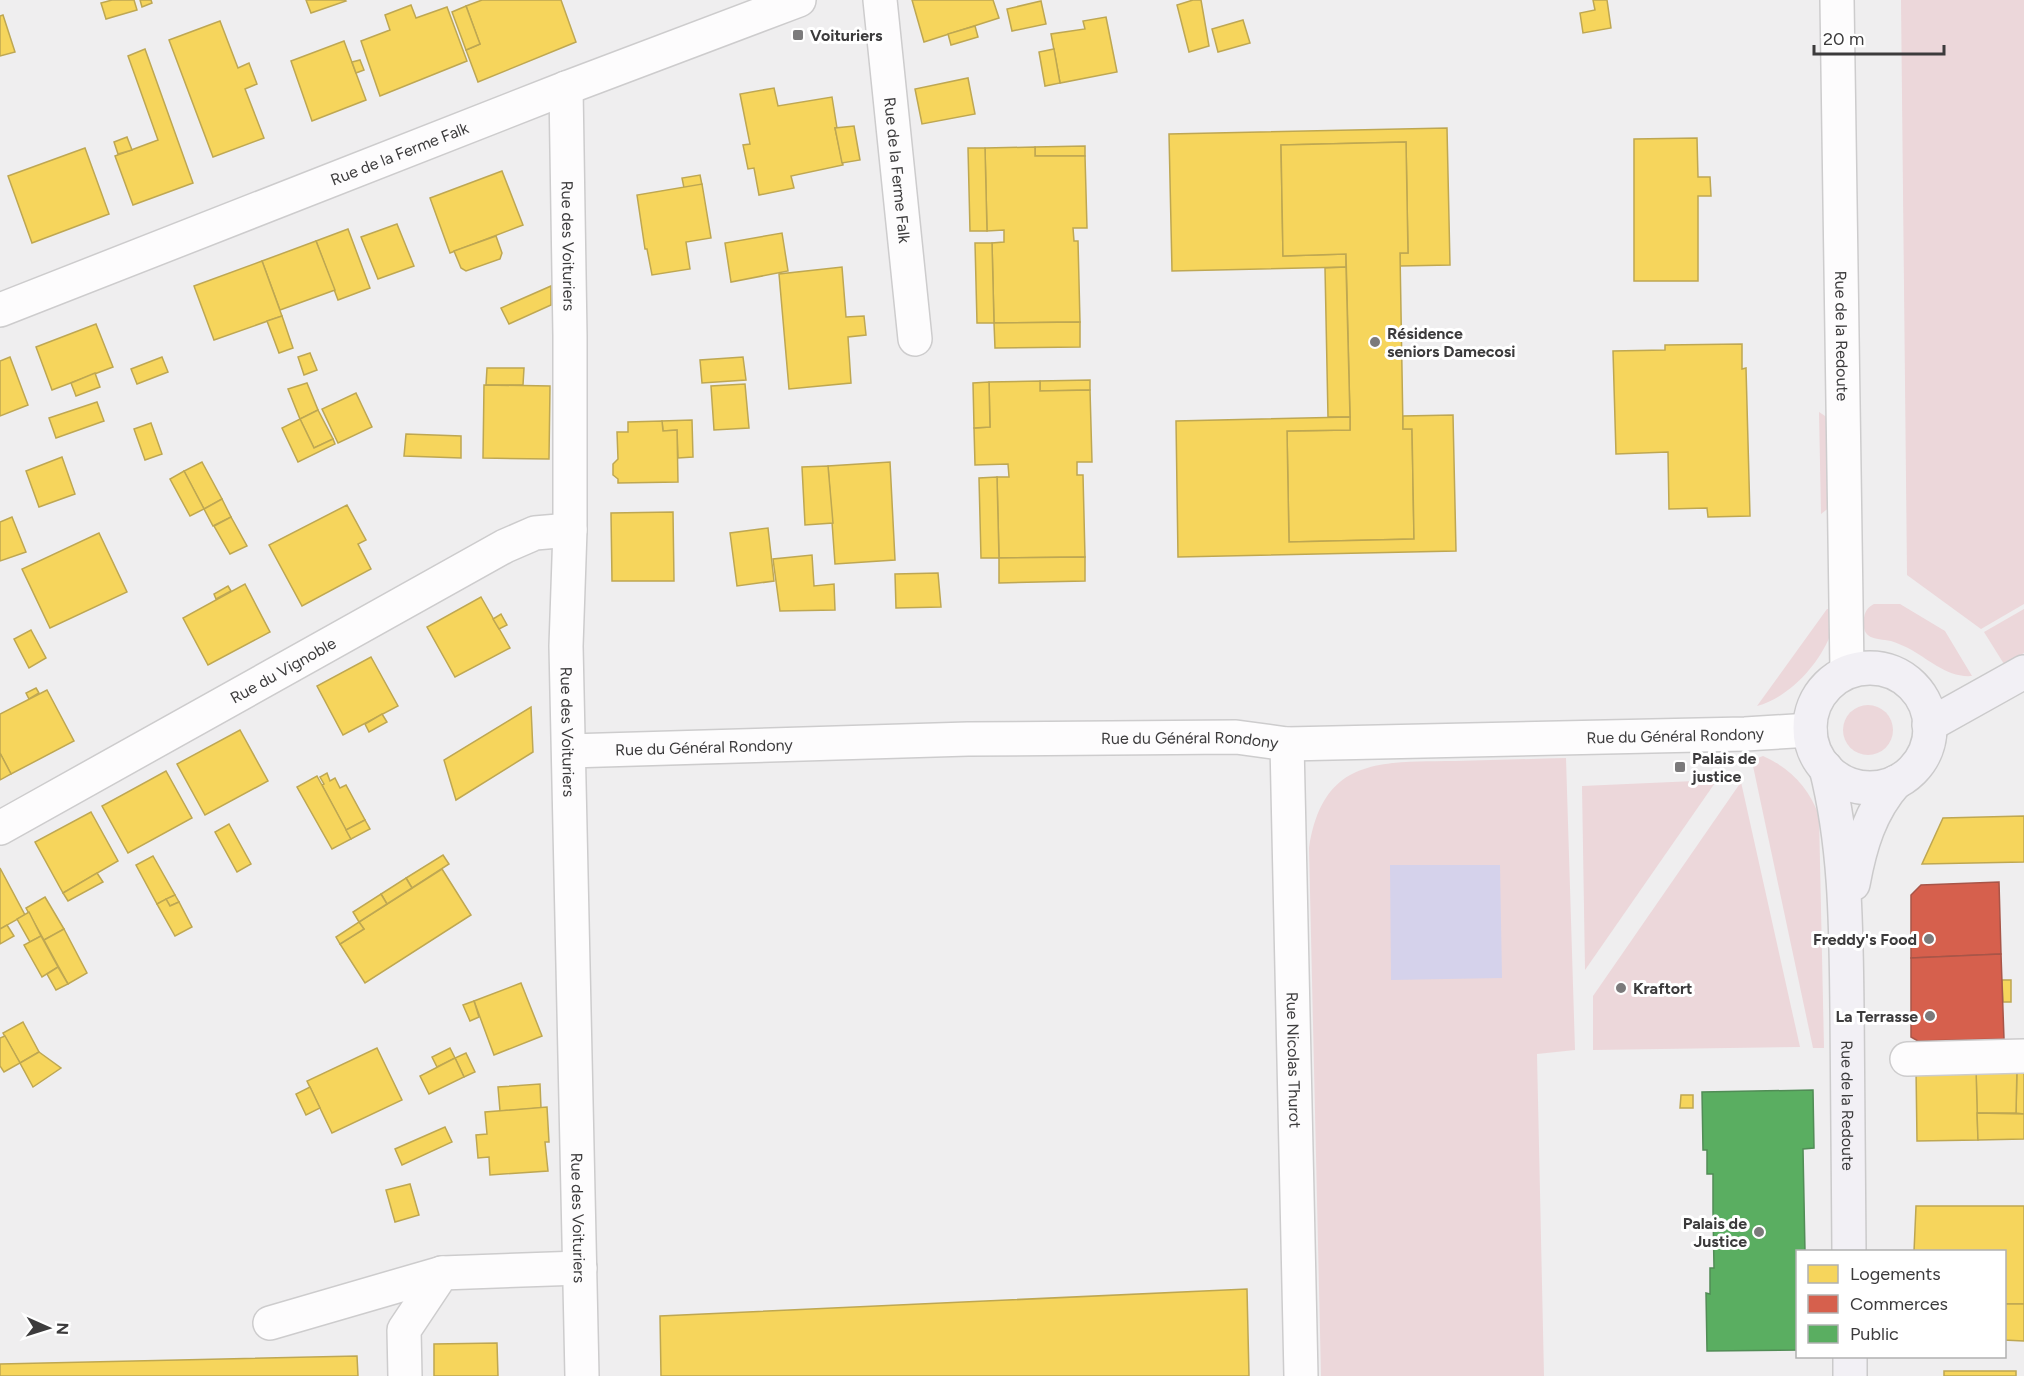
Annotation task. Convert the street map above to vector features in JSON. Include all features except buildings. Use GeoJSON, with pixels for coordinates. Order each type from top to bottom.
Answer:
{"type":"FeatureCollection","features":[{"type":"Feature","properties":{"kind":"main road"},"geometry":{"type":"LineString","coordinates":[[1867,668],[1894,673],[1916,689],[1923,701],[1929,725],[1925,751],[1911,771],[1896,782],[1870,788],[1840,780],[1826,768],[1812,747],[1810,730],[1811,714],[1818,698],[1828,685],[1847,671],[1867,668]]}},
{"type":"Feature","properties":{"kind":"main road"},"geometry":{"type":"LineString","coordinates":[[1929,725],[2024,672]]}},
{"type":"Feature","properties":{"kind":"main road","name":"Rue de la Redoute"},"geometry":{"type":"LineString","coordinates":[[1826,768],[1839,832],[1846,924],[1849,1250]]}},
{"type":"Feature","properties":{"kind":"main road","name":"Rue de la Redoute"},"geometry":{"type":"LineString","coordinates":[[1846,924],[1858,854],[1865,832],[1877,807],[1896,782]]}},
{"type":"Feature","properties":{"kind":"main road"},"geometry":{"type":"LineString","coordinates":[[1850,1358],[1850,1376]]}},
{"type":"Feature","properties":{"kind":"street","name":"Rue de la Ferme Falk"},"geometry":{"type":"LineString","coordinates":[[0,310],[566,88],[799,0]]}},
{"type":"Feature","properties":{"kind":"street","name":"Rue de la Ferme Falk"},"geometry":{"type":"LineString","coordinates":[[880,0],[915,339]]}},
{"type":"Feature","properties":{"kind":"street","name":"Rue de la Redoute"},"geometry":{"type":"LineString","coordinates":[[1837,0],[1847,671]]}},
{"type":"Feature","properties":{"kind":"street","name":"Rue des Voituriers"},"geometry":{"type":"LineString","coordinates":[[566,88],[570,336],[570,530],[566,646],[582,1376]]}},
{"type":"Feature","properties":{"kind":"street","name":"Rue du Vignoble"},"geometry":{"type":"LineString","coordinates":[[0,828],[505,546],[535,533],[570,530]]}},
{"type":"Feature","properties":{"kind":"street","name":"Rue du Général Rondony"},"geometry":{"type":"LineString","coordinates":[[569,751],[968,739],[1236,737],[1287,744],[1745,734],[1810,730]]}},
{"type":"Feature","properties":{"kind":"street","name":"Rue Nicolas Thurot"},"geometry":{"type":"LineString","coordinates":[[1287,744],[1301,1376]]}},
{"type":"Feature","properties":{"kind":"street"},"geometry":{"type":"LineString","coordinates":[[1907,1059],[2024,1056]]}},
{"type":"Feature","properties":{"kind":"street"},"geometry":{"type":"LineString","coordinates":[[270,1323],[442,1273],[580,1268]]}},
{"type":"Feature","properties":{"kind":"street"},"geometry":{"type":"LineString","coordinates":[[405,1376],[404,1330],[442,1273]]}},
{"type":"Feature","properties":{"kind":"shaded area"},"geometry":{"type":"Polygon","coordinates":[[[1901,0],[2024,0],[2024,604],[1981,629],[1907,575],[1901,0]]]}},
{"type":"Feature","properties":{"kind":"shaded area"},"geometry":{"type":"Polygon","coordinates":[[[1819,412],[1834,422],[1835,503],[1821,514],[1819,412]]]}},
{"type":"Feature","properties":{"kind":"shaded area"},"geometry":{"type":"Polygon","coordinates":[[[1874,604],[1900,604],[1945,631],[1972,676],[1946,671],[1904,646],[1870,637],[1865,630],[1864,616],[1874,604]]]}},
{"type":"Feature","properties":{"kind":"shaded area"},"geometry":{"type":"Polygon","coordinates":[[[1827,609],[1836,609],[1830,636],[1818,659],[1791,688],[1769,702],[1757,706],[1827,609]]]}},
{"type":"Feature","properties":{"kind":"shaded area"},"geometry":{"type":"Polygon","coordinates":[[[2024,609],[2024,653],[2004,664],[1984,632],[2024,609]]]}},
{"type":"Feature","properties":{"kind":"shaded area"},"geometry":{"type":"Polygon","coordinates":[[[1868,705],[1882,709],[1889,716],[1893,730],[1889,744],[1882,751],[1868,755],[1854,751],[1847,744],[1843,730],[1847,716],[1854,709],[1868,705]]]}},
{"type":"Feature","properties":{"kind":"shaded area"},"geometry":{"type":"Polygon","coordinates":[[[1763,756],[1782,766],[1797,780],[1810,796],[1819,816],[1824,1048],[1813,1048],[1753,766],[1758,758],[1763,756]]]}},
{"type":"Feature","properties":{"kind":"shaded area"},"geometry":{"type":"Polygon","coordinates":[[[1566,758],[1575,1050],[1537,1054],[1544,1376],[1321,1376],[1309,848],[1316,818],[1327,796],[1342,781],[1359,771],[1380,765],[1403,762],[1566,758]]]}},
{"type":"Feature","properties":{"kind":"shaded area"},"geometry":{"type":"Polygon","coordinates":[[[1717,780],[1585,970],[1582,786],[1717,780]]]}},
{"type":"Feature","properties":{"kind":"shaded area"},"geometry":{"type":"Polygon","coordinates":[[[1741,782],[1800,1047],[1593,1050],[1593,996],[1741,782]]]}},
{"type":"Feature","properties":{"kind":"shaded area"},"geometry":{"type":"Polygon","coordinates":[[[1390,865],[1500,865],[1502,978],[1391,980],[1390,865]]]}},
{"type":"Feature","properties":{"kind":"place","name":"Voituriers"},"geometry":{"type":"Point","coordinates":[798,35]}},
{"type":"Feature","properties":{"kind":"place","name":"Résidence seniors Damecosi"},"geometry":{"type":"Point","coordinates":[1375,342]}},
{"type":"Feature","properties":{"kind":"place","name":"Palais de justice"},"geometry":{"type":"Point","coordinates":[1680,767]}},
{"type":"Feature","properties":{"kind":"place","name":"Freddy's Food"},"geometry":{"type":"Point","coordinates":[1929,939]}},
{"type":"Feature","properties":{"kind":"place","name":"Kraftort"},"geometry":{"type":"Point","coordinates":[1621,988]}},
{"type":"Feature","properties":{"kind":"place","name":"La Terrasse"},"geometry":{"type":"Point","coordinates":[1930,1016]}},
{"type":"Feature","properties":{"kind":"place","name":"Palais de Justice"},"geometry":{"type":"Point","coordinates":[1759,1232]}}]}
